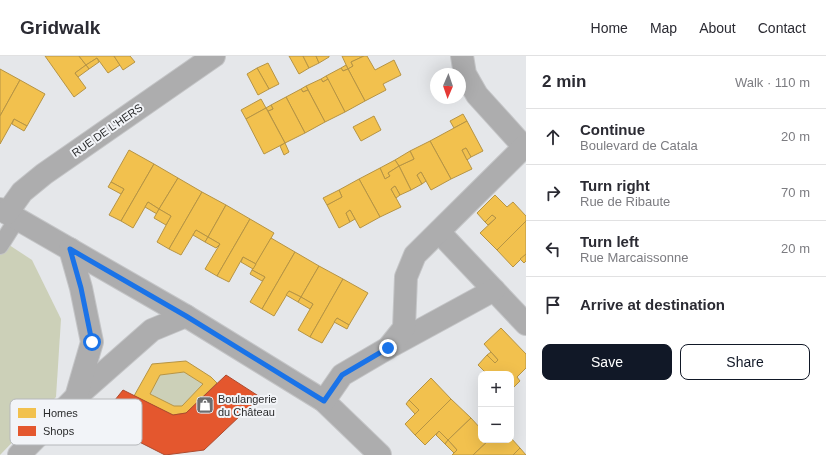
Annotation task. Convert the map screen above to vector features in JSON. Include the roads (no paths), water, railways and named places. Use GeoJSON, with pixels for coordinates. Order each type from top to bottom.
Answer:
{"type":"FeatureCollection","features":[{"type":"Feature","properties":{"kind":"street","name":"RUE DE L'HERS"},"geometry":{"type":"LineString","coordinates":[[8,214],[22,192],[44,174],[214,56]]}},
{"type":"Feature","properties":{"kind":"street"},"geometry":{"type":"LineString","coordinates":[[388,348],[404,328],[406,277],[415,254],[525,148],[477,95],[465,74],[462,56]]}},
{"type":"Feature","properties":{"kind":"street"},"geometry":{"type":"LineString","coordinates":[[8,214],[186,316],[324,401],[380,455]]}},
{"type":"Feature","properties":{"kind":"street"},"geometry":{"type":"LineString","coordinates":[[439,232],[526,324]]}},
{"type":"Feature","properties":{"kind":"street"},"geometry":{"type":"LineString","coordinates":[[70,249],[81,288],[92,342],[76,397]]}},
{"type":"Feature","properties":{"kind":"street"},"geometry":{"type":"LineString","coordinates":[[324,401],[342,375],[494,290]]}},
{"type":"Feature","properties":{"kind":"street"},"geometry":{"type":"LineString","coordinates":[[76,397],[152,330],[186,316]]}},
{"type":"Feature","properties":{"kind":"street"},"geometry":{"type":"LineString","coordinates":[[19,455],[29,445]]}},
{"type":"Feature","properties":{"kind":"lane"},"geometry":{"type":"LineString","coordinates":[[0,246],[8,214]]}},
{"type":"Feature","properties":{"kind":"place","name":"Boulangerie du Château"},"geometry":{"type":"Point","coordinates":[205,405]}}]}
